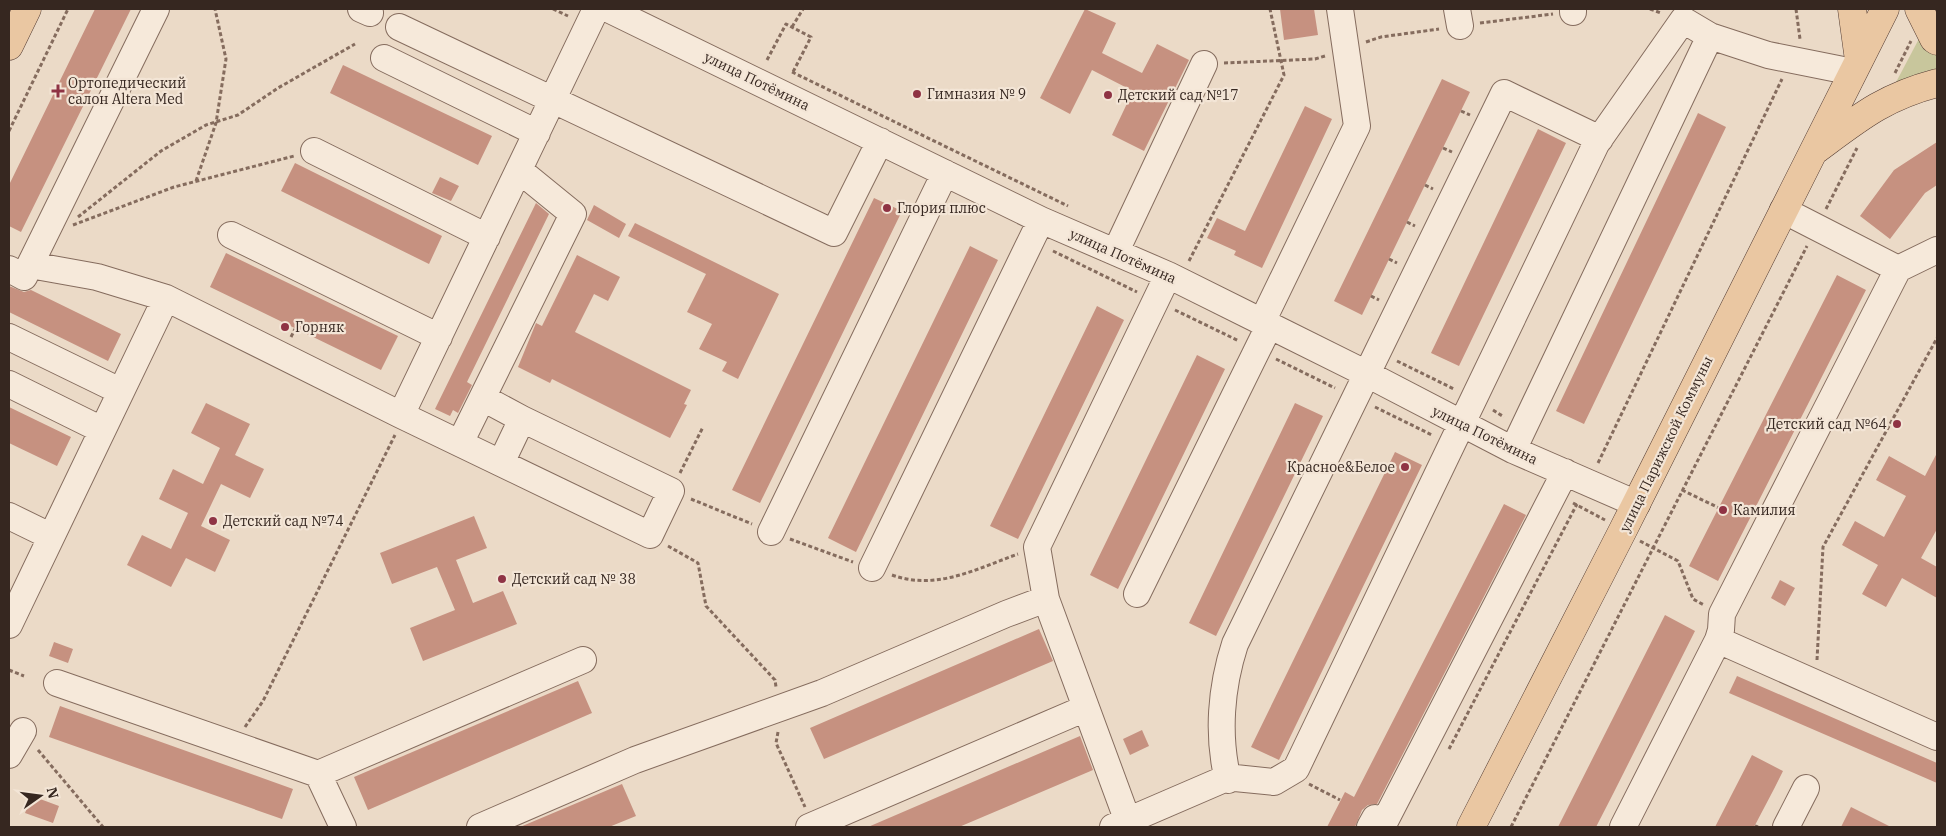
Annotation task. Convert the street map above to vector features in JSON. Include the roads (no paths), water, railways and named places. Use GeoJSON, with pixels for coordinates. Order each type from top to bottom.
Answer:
{"type":"FeatureCollection","features":[{"type":"Feature","properties":{"kind":"main road"},"geometry":{"type":"LineString","coordinates":[[9,46],[27,9]]}},
{"type":"Feature","properties":{"kind":"main road"},"geometry":{"type":"LineString","coordinates":[[1852,9],[1856,66]]}},
{"type":"Feature","properties":{"kind":"main road","name":"улица Парижской Коммуны"},"geometry":{"type":"LineString","coordinates":[[1471,827],[1885,9]]}},
{"type":"Feature","properties":{"kind":"main road"},"geometry":{"type":"LineString","coordinates":[[1812,153],[1879,104],[1907,91],[1937,83]]}},
{"type":"Feature","properties":{"kind":"street"},"geometry":{"type":"LineString","coordinates":[[19,267],[52,233],[156,9]]}},
{"type":"Feature","properties":{"kind":"street"},"geometry":{"type":"LineString","coordinates":[[401,415],[596,9]]}},
{"type":"Feature","properties":{"kind":"street","name":"улица Потёмина"},"geometry":{"type":"LineString","coordinates":[[608,9],[1042,220],[1116,251],[1178,270],[1265,324],[1366,374],[1462,426],[1636,504]]}},
{"type":"Feature","properties":{"kind":"street"},"geometry":{"type":"LineString","coordinates":[[1137,594],[1357,126],[1340,9]]}},
{"type":"Feature","properties":{"kind":"street"},"geometry":{"type":"LineString","coordinates":[[1178,270],[1037,547],[1046,599],[1086,708],[1124,825],[1228,780],[1274,782],[1296,769],[1600,139],[1683,14],[1710,36],[1791,60],[1856,66]]}},
{"type":"Feature","properties":{"kind":"street"},"geometry":{"type":"LineString","coordinates":[[399,27],[834,233],[880,141]]}},
{"type":"Feature","properties":{"kind":"street"},"geometry":{"type":"LineString","coordinates":[[1513,450],[1710,36]]}},
{"type":"Feature","properties":{"kind":"street"},"geometry":{"type":"LineString","coordinates":[[384,58],[537,133]]}},
{"type":"Feature","properties":{"kind":"street"},"geometry":{"type":"LineString","coordinates":[[1116,251],[1204,64]]}},
{"type":"Feature","properties":{"kind":"street"},"geometry":{"type":"LineString","coordinates":[[1228,780],[1221,753],[1222,712],[1228,667],[1235,644],[1504,93],[1600,139]]}},
{"type":"Feature","properties":{"kind":"street"},"geometry":{"type":"LineString","coordinates":[[314,151],[487,237]]}},
{"type":"Feature","properties":{"kind":"street"},"geometry":{"type":"LineString","coordinates":[[460,443],[573,214],[519,170]]}},
{"type":"Feature","properties":{"kind":"street"},"geometry":{"type":"LineString","coordinates":[[771,532],[945,173]]}},
{"type":"Feature","properties":{"kind":"street"},"geometry":{"type":"LineString","coordinates":[[1783,210],[1898,269]]}},
{"type":"Feature","properties":{"kind":"street"},"geometry":{"type":"LineString","coordinates":[[872,568],[1042,220]]}},
{"type":"Feature","properties":{"kind":"street"},"geometry":{"type":"LineString","coordinates":[[231,235],[439,337]]}},
{"type":"Feature","properties":{"kind":"street"},"geometry":{"type":"LineString","coordinates":[[1623,827],[1718,640],[1722,630],[1722,614],[1898,269],[1937,250]]}},
{"type":"Feature","properties":{"kind":"street"},"geometry":{"type":"LineString","coordinates":[[19,267],[97,277],[166,298],[401,415],[650,535],[671,491],[522,419],[483,398]]}},
{"type":"Feature","properties":{"kind":"street"},"geometry":{"type":"LineString","coordinates":[[9,625],[50,536],[166,298]]}},
{"type":"Feature","properties":{"kind":"street"},"geometry":{"type":"LineString","coordinates":[[9,337],[120,391]]}},
{"type":"Feature","properties":{"kind":"street"},"geometry":{"type":"LineString","coordinates":[[9,384],[102,430]]}},
{"type":"Feature","properties":{"kind":"street"},"geometry":{"type":"LineString","coordinates":[[501,463],[522,419]]}},
{"type":"Feature","properties":{"kind":"street"},"geometry":{"type":"LineString","coordinates":[[1382,826],[1565,472]]}},
{"type":"Feature","properties":{"kind":"street"},"geometry":{"type":"LineString","coordinates":[[9,516],[50,536]]}},
{"type":"Feature","properties":{"kind":"street"},"geometry":{"type":"LineString","coordinates":[[480,827],[635,760],[822,693],[1006,614],[1046,599]]}},
{"type":"Feature","properties":{"kind":"street"},"geometry":{"type":"LineString","coordinates":[[1718,640],[1937,737]]}},
{"type":"Feature","properties":{"kind":"street"},"geometry":{"type":"LineString","coordinates":[[58,683],[318,774],[583,660]]}},
{"type":"Feature","properties":{"kind":"street"},"geometry":{"type":"LineString","coordinates":[[811,826],[1086,708]]}},
{"type":"Feature","properties":{"kind":"street"},"geometry":{"type":"LineString","coordinates":[[9,755],[31,738]]}},
{"type":"Feature","properties":{"kind":"street"},"geometry":{"type":"LineString","coordinates":[[318,774],[343,827]]}},
{"type":"Feature","properties":{"kind":"street"},"geometry":{"type":"LineString","coordinates":[[1786,827],[1806,788]]}},
{"type":"Feature","properties":{"kind":"place","name":"Ортопедический салон Altera Med"},"geometry":{"type":"Point","coordinates":[58,91]}},
{"type":"Feature","properties":{"kind":"place","name":"Гимназия № 9"},"geometry":{"type":"Point","coordinates":[917,94]}},
{"type":"Feature","properties":{"kind":"place","name":"Детский сад №17"},"geometry":{"type":"Point","coordinates":[1108,95]}},
{"type":"Feature","properties":{"kind":"place","name":"Глория плюс"},"geometry":{"type":"Point","coordinates":[887,208]}},
{"type":"Feature","properties":{"kind":"place","name":"Горняк"},"geometry":{"type":"Point","coordinates":[285,327]}},
{"type":"Feature","properties":{"kind":"place","name":"Детский сад №64"},"geometry":{"type":"Point","coordinates":[1897,424]}},
{"type":"Feature","properties":{"kind":"place","name":"Красное&Белое"},"geometry":{"type":"Point","coordinates":[1405,467]}},
{"type":"Feature","properties":{"kind":"place","name":"Камилия"},"geometry":{"type":"Point","coordinates":[1723,510]}},
{"type":"Feature","properties":{"kind":"place","name":"Детский сад №74"},"geometry":{"type":"Point","coordinates":[213,521]}},
{"type":"Feature","properties":{"kind":"place","name":"Детский сад № 38"},"geometry":{"type":"Point","coordinates":[502,579]}}]}
